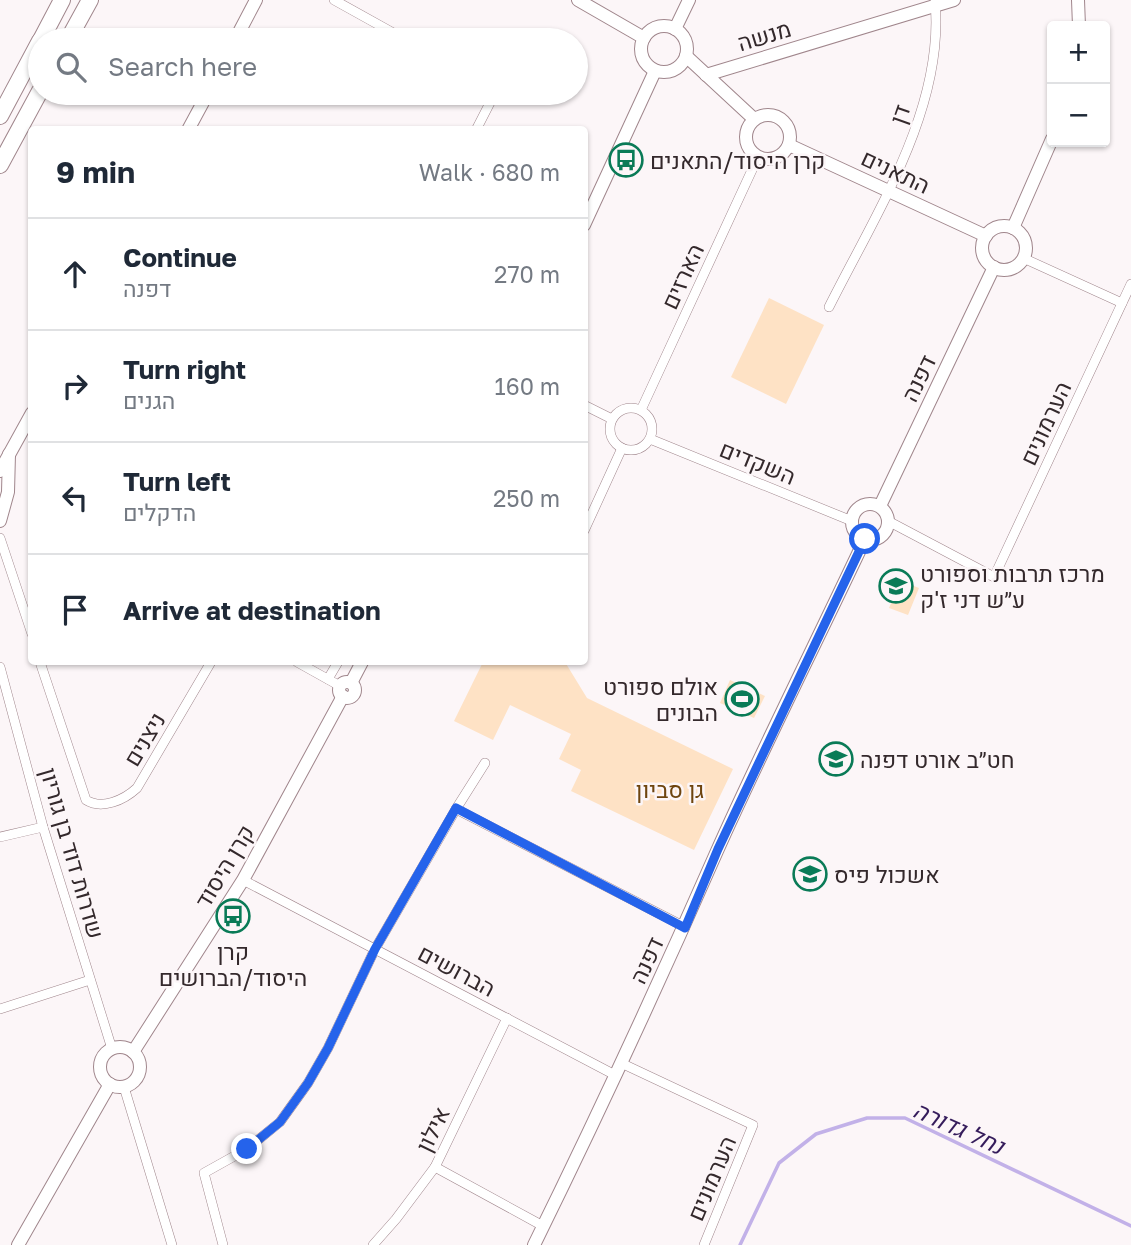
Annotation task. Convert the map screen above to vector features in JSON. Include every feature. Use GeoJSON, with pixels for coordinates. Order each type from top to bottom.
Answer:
{"type":"FeatureCollection","features":[{"type":"Feature","properties":{"kind":"highway"},"geometry":{"type":"LineString","coordinates":[[47,28],[62,0]]}},
{"type":"Feature","properties":{"kind":"highway"},"geometry":{"type":"LineString","coordinates":[[75,28],[90,0]]}},
{"type":"Feature","properties":{"kind":"highway"},"geometry":{"type":"LineString","coordinates":[[0,116],[28,64]]}},
{"type":"Feature","properties":{"kind":"highway"},"geometry":{"type":"LineString","coordinates":[[0,165],[32,105]]}},
{"type":"Feature","properties":{"kind":"street"},"geometry":{"type":"LineString","coordinates":[[241,28],[256,0]]}},
{"type":"Feature","properties":{"kind":"street"},"geometry":{"type":"LineString","coordinates":[[334,0],[384,28]]}},
{"type":"Feature","properties":{"kind":"street"},"geometry":{"type":"LineString","coordinates":[[578,0],[644,37]]}},
{"type":"Feature","properties":{"kind":"street"},"geometry":{"type":"LineString","coordinates":[[675,29],[689,0]]}},
{"type":"Feature","properties":{"kind":"street","name":"מנשה"},"geometry":{"type":"LineString","coordinates":[[706,75],[935,3],[954,0]]}},
{"type":"Feature","properties":{"kind":"street"},"geometry":{"type":"LineString","coordinates":[[1078,0],[1079,21]]}},
{"type":"Feature","properties":{"kind":"street","name":"דן"},"geometry":{"type":"LineString","coordinates":[[829,307],[887,191],[923,107],[933,56],[935,3]]}},
{"type":"Feature","properties":{"kind":"street"},"geometry":{"type":"LineString","coordinates":[[654,28],[675,29],[685,41],[686,56],[677,68],[655,71],[643,60],[641,45],[644,37],[654,28]]}},
{"type":"Feature","properties":{"kind":"street"},"geometry":{"type":"LineString","coordinates":[[686,56],[754,119]]}},
{"type":"Feature","properties":{"kind":"street"},"geometry":{"type":"LineString","coordinates":[[588,216],[655,71]]}},
{"type":"Feature","properties":{"kind":"street"},"geometry":{"type":"LineString","coordinates":[[190,126],[202,105]]}},
{"type":"Feature","properties":{"kind":"street"},"geometry":{"type":"LineString","coordinates":[[478,126],[489,105]]}},
{"type":"Feature","properties":{"kind":"street"},"geometry":{"type":"LineString","coordinates":[[768,115],[782,119],[790,131],[789,145],[779,157],[765,160],[758,158],[747,147],[746,132],[754,119],[768,115]]}},
{"type":"Feature","properties":{"kind":"street","name":"התאנים"},"geometry":{"type":"LineString","coordinates":[[789,145],[986,236]]}},
{"type":"Feature","properties":{"kind":"street"},"geometry":{"type":"LineString","coordinates":[[1013,228],[1048,147]]}},
{"type":"Feature","properties":{"kind":"street","name":"הארזים"},"geometry":{"type":"LineString","coordinates":[[641,410],[758,158]]}},
{"type":"Feature","properties":{"kind":"street"},"geometry":{"type":"LineString","coordinates":[[995,228],[1013,228],[1019,232],[1025,244],[1023,258],[1014,267],[994,267],[988,263],[982,250],[986,236],[995,228]]}},
{"type":"Feature","properties":{"kind":"street"},"geometry":{"type":"LineString","coordinates":[[1023,258],[1122,303]]}},
{"type":"Feature","properties":{"kind":"street","name":"דפנה"},"geometry":{"type":"LineString","coordinates":[[880,506],[994,267]]}},
{"type":"Feature","properties":{"kind":"street","name":"הערמונים"},"geometry":{"type":"LineString","coordinates":[[888,521],[994,577],[1131,284]]}},
{"type":"Feature","properties":{"kind":"street"},"geometry":{"type":"LineString","coordinates":[[588,407],[612,419]]}},
{"type":"Feature","properties":{"kind":"street"},"geometry":{"type":"LineString","coordinates":[[627,408],[641,410],[650,418],[650,439],[636,450],[622,448],[610,433],[612,419],[627,408]]}},
{"type":"Feature","properties":{"kind":"street"},"geometry":{"type":"LineString","coordinates":[[0,471],[28,420]]}},
{"type":"Feature","properties":{"kind":"street","name":"השקדים"},"geometry":{"type":"LineString","coordinates":[[650,439],[852,521]]}},
{"type":"Feature","properties":{"kind":"street"},"geometry":{"type":"LineString","coordinates":[[588,522],[622,448]]}},
{"type":"Feature","properties":{"kind":"street"},"geometry":{"type":"LineString","coordinates":[[0,521],[8,492],[9,454]]}},
{"type":"Feature","properties":{"kind":"street"},"geometry":{"type":"LineString","coordinates":[[862,506],[880,506],[887,515],[888,527],[881,536],[865,539],[855,532],[853,514],[862,506]]}},
{"type":"Feature","properties":{"kind":"street"},"geometry":{"type":"LineString","coordinates":[[0,538],[28,622]]}},
{"type":"Feature","properties":{"kind":"street","name":"דפנה"},"geometry":{"type":"LineString","coordinates":[[534,1245],[685,928],[723,838],[865,539]]}},
{"type":"Feature","properties":{"kind":"street","name":"שדרות דוד בן גוריון"},"geometry":{"type":"LineString","coordinates":[[41,665],[86,800]]}},
{"type":"Feature","properties":{"kind":"street","name":"ניצנים"},"geometry":{"type":"LineString","coordinates":[[86,800],[94,804],[108,803],[129,795],[136,788],[209,665]]}},
{"type":"Feature","properties":{"kind":"street"},"geometry":{"type":"LineString","coordinates":[[302,665],[341,686]]}},
{"type":"Feature","properties":{"kind":"street"},"geometry":{"type":"LineString","coordinates":[[338,665],[341,686]]}},
{"type":"Feature","properties":{"kind":"street","name":"קרן היסוד"},"geometry":{"type":"LineString","coordinates":[[133,1052],[243,880],[341,686],[359,665]]}},
{"type":"Feature","properties":{"kind":"street","name":"שדרות דוד בן גוריון"},"geometry":{"type":"LineString","coordinates":[[0,667],[43,827],[111,1049]]}},
{"type":"Feature","properties":{"kind":"street"},"geometry":{"type":"LineString","coordinates":[[223,1245],[204,1173],[247,1149],[280,1122],[308,1083],[328,1048],[375,949],[485,763]]}},
{"type":"Feature","properties":{"kind":"street"},"geometry":{"type":"LineString","coordinates":[[456,808],[685,928]]}},
{"type":"Feature","properties":{"kind":"street"},"geometry":{"type":"LineString","coordinates":[[0,837],[43,827]]}},
{"type":"Feature","properties":{"kind":"street","name":"הברושים"},"geometry":{"type":"LineString","coordinates":[[243,880],[615,1075]]}},
{"type":"Feature","properties":{"kind":"street"},"geometry":{"type":"LineString","coordinates":[[0,1009],[90,980]]}},
{"type":"Feature","properties":{"kind":"street","name":"אילון"},"geometry":{"type":"LineString","coordinates":[[373,1245],[435,1167],[507,1018]]}},
{"type":"Feature","properties":{"kind":"street"},"geometry":{"type":"LineString","coordinates":[[125,1047],[133,1052],[140,1062],[136,1080],[124,1087],[110,1084],[100,1069],[103,1057],[111,1049],[125,1047]]}},
{"type":"Feature","properties":{"kind":"street","name":"הערמונים"},"geometry":{"type":"LineString","coordinates":[[621,1063],[753,1125],[704,1245]]}},
{"type":"Feature","properties":{"kind":"street"},"geometry":{"type":"LineString","coordinates":[[18,1245],[110,1084]]}},
{"type":"Feature","properties":{"kind":"street"},"geometry":{"type":"LineString","coordinates":[[124,1087],[172,1245]]}},
{"type":"Feature","properties":{"kind":"street"},"geometry":{"type":"LineString","coordinates":[[435,1167],[543,1226]]}},
{"type":"Feature","properties":{"kind":"green space"},"geometry":{"type":"Polygon","coordinates":[[[769,298],[824,325],[786,404],[731,377],[769,298]]]}},
{"type":"Feature","properties":{"kind":"green space"},"geometry":{"type":"Polygon","coordinates":[[[901,581],[919,588],[908,615],[889,608],[901,581]]]}},
{"type":"Feature","properties":{"kind":"green space","name":"גן סביון"},"geometry":{"type":"Polygon","coordinates":[[[482,665],[567,665],[587,698],[733,769],[694,850],[571,791],[581,770],[559,759],[571,734],[510,705],[493,740],[454,721],[482,665]]]}},
{"type":"Feature","properties":{"kind":"green space","name":"אולם ספורט הבונים"},"geometry":{"type":"Polygon","coordinates":[[[730,680],[765,696],[754,718],[720,703],[730,680]]]}},
{"type":"Feature","properties":{"kind":"waterway","name":"נחל גדורה"},"geometry":{"type":"LineString","coordinates":[[740,1245],[779,1163],[816,1134],[867,1118],[905,1118],[1131,1226]]}},
{"type":"Feature","properties":{"kind":"place","name":"קרן היסוד/התאנים"},"geometry":{"type":"Point","coordinates":[626,160]}},
{"type":"Feature","properties":{"kind":"place","name":"מרכז תרבות וספורט ע״ש דני ז'ק"},"geometry":{"type":"Point","coordinates":[896,586]}},
{"type":"Feature","properties":{"kind":"place","name":"אולם ספורט הבונים"},"geometry":{"type":"Point","coordinates":[742,699]}},
{"type":"Feature","properties":{"kind":"place","name":"חט״ב אורט דפנה"},"geometry":{"type":"Point","coordinates":[836,759]}},
{"type":"Feature","properties":{"kind":"place","name":"אשכול פיס"},"geometry":{"type":"Point","coordinates":[810,874]}},
{"type":"Feature","properties":{"kind":"place","name":"קרן היסוד/הברושים"},"geometry":{"type":"Point","coordinates":[233,916]}},
{"type":"Feature","properties":{"kind":"route"},"geometry":{"type":"LineString","coordinates":[[247,1149],[280,1122],[308,1083],[328,1048],[375,949],[456,808],[685,928],[718,849],[865,539]]}}]}
